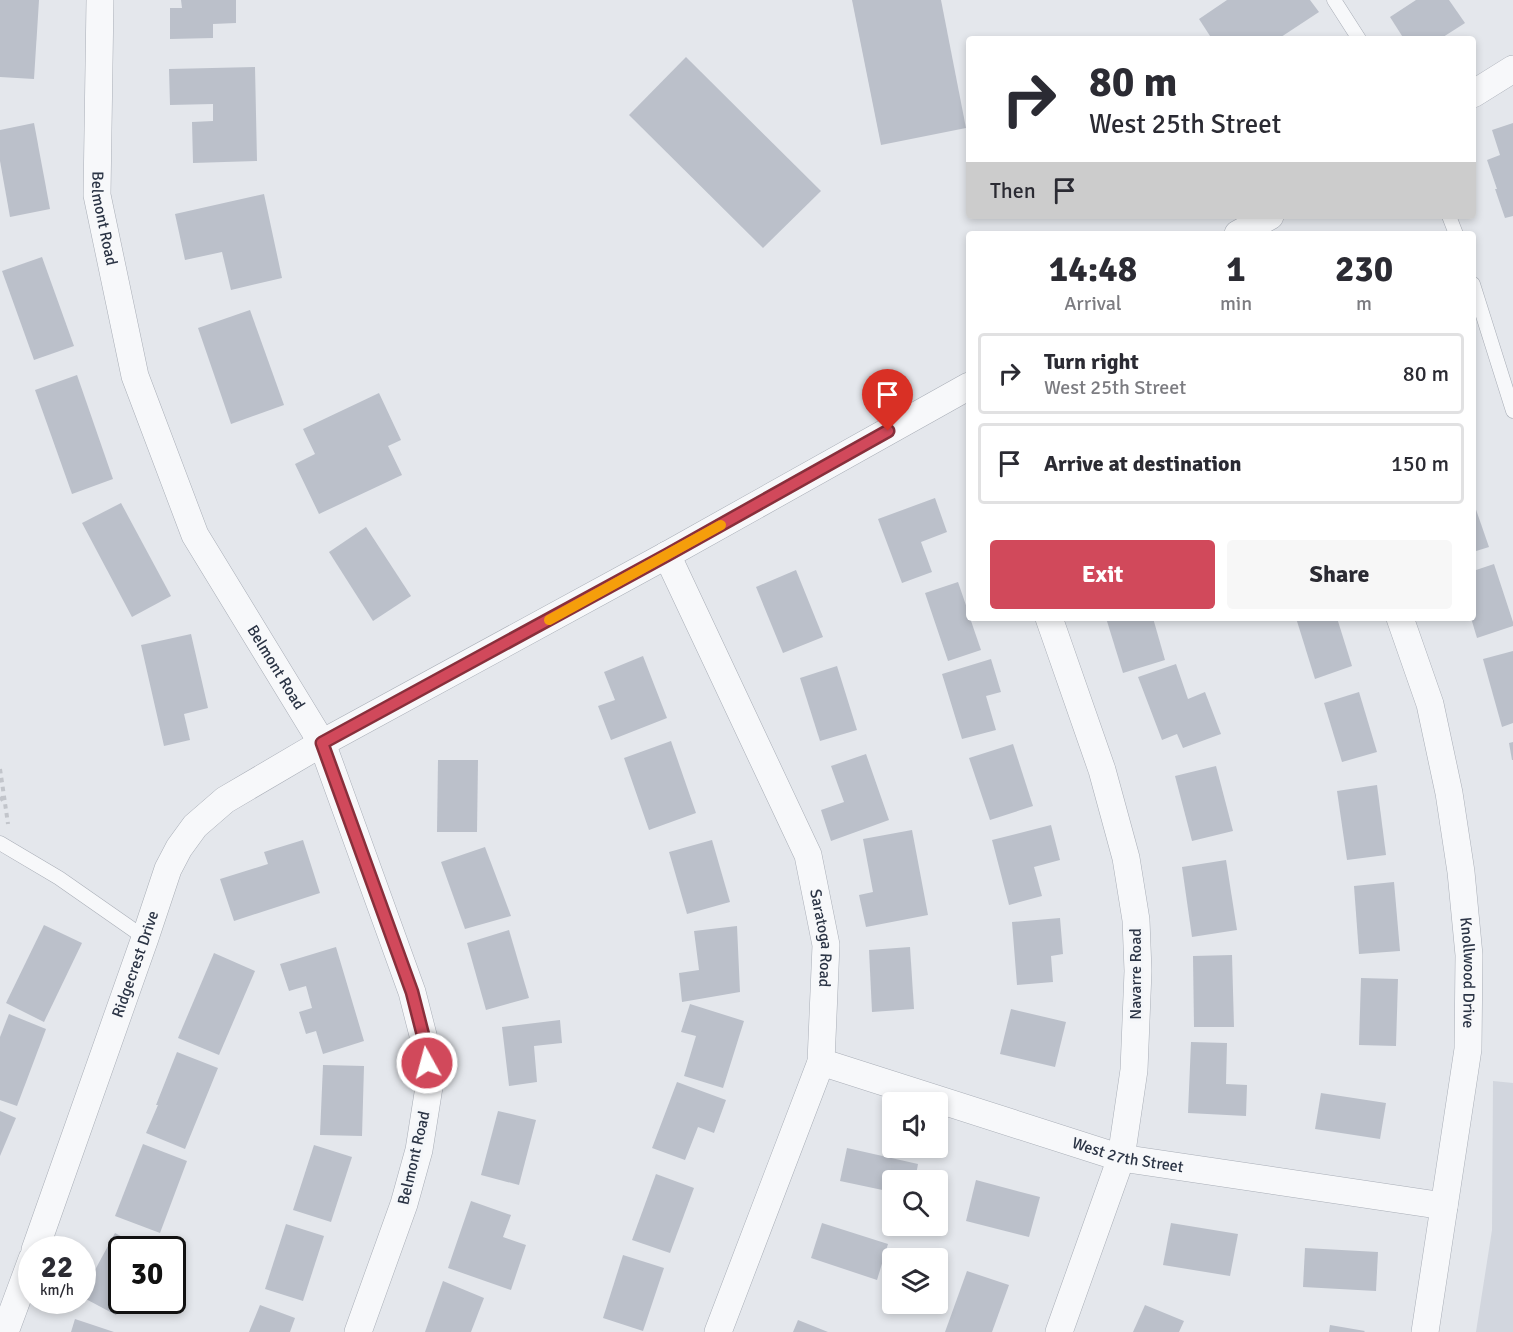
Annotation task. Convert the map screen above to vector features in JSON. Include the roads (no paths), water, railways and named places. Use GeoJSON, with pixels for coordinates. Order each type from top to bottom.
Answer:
{"type":"FeatureCollection","features":[{"type":"Feature","properties":{"kind":"street","name":"Belmont Road"},"geometry":{"type":"LineString","coordinates":[[100,0],[97,195],[135,376],[195,535],[322,743],[412,992],[424,1039],[429,1087],[419,1150],[404,1204],[358,1332]]}},
{"type":"Feature","properties":{"kind":"street"},"geometry":{"type":"LineString","coordinates":[[1476,92],[1513,69]]}},
{"type":"Feature","properties":{"kind":"street"},"geometry":{"type":"LineString","coordinates":[[1246,231],[1268,223]]}},
{"type":"Feature","properties":{"kind":"street","name":"Ridgecrest Drive"},"geometry":{"type":"LineString","coordinates":[[40,1236],[168,869],[179,848],[195,826],[225,800],[322,743],[667,555],[966,388]]}},
{"type":"Feature","properties":{"kind":"street","name":"Saratoga Road"},"geometry":{"type":"LineString","coordinates":[[667,555],[808,855],[826,945],[821,1062],[718,1332]]}},
{"type":"Feature","properties":{"kind":"street","name":"Navarre Road"},"geometry":{"type":"LineString","coordinates":[[1050,621],[1102,770],[1126,858],[1136,920],[1138,971],[1134,1070],[1121,1158],[1059,1332]]}},
{"type":"Feature","properties":{"kind":"street","name":"Knollwood Drive"},"geometry":{"type":"LineString","coordinates":[[1401,621],[1430,704],[1449,793],[1461,872],[1469,955],[1468,1049],[1425,1332]]}},
{"type":"Feature","properties":{"kind":"street","name":"West 27th Street"},"geometry":{"type":"LineString","coordinates":[[821,1062],[1121,1158],[1444,1206]]}},
{"type":"Feature","properties":{"kind":"street"},"geometry":{"type":"LineString","coordinates":[[5,1332],[18,1296]]}},
{"type":"Feature","properties":{"kind":"lane"},"geometry":{"type":"LineString","coordinates":[[1334,0],[1357,36]]}},
{"type":"Feature","properties":{"kind":"lane"},"geometry":{"type":"LineString","coordinates":[[1476,294],[1513,411]]}},
{"type":"Feature","properties":{"kind":"lane"},"geometry":{"type":"LineString","coordinates":[[0,843],[59,878],[145,938]]}}]}
